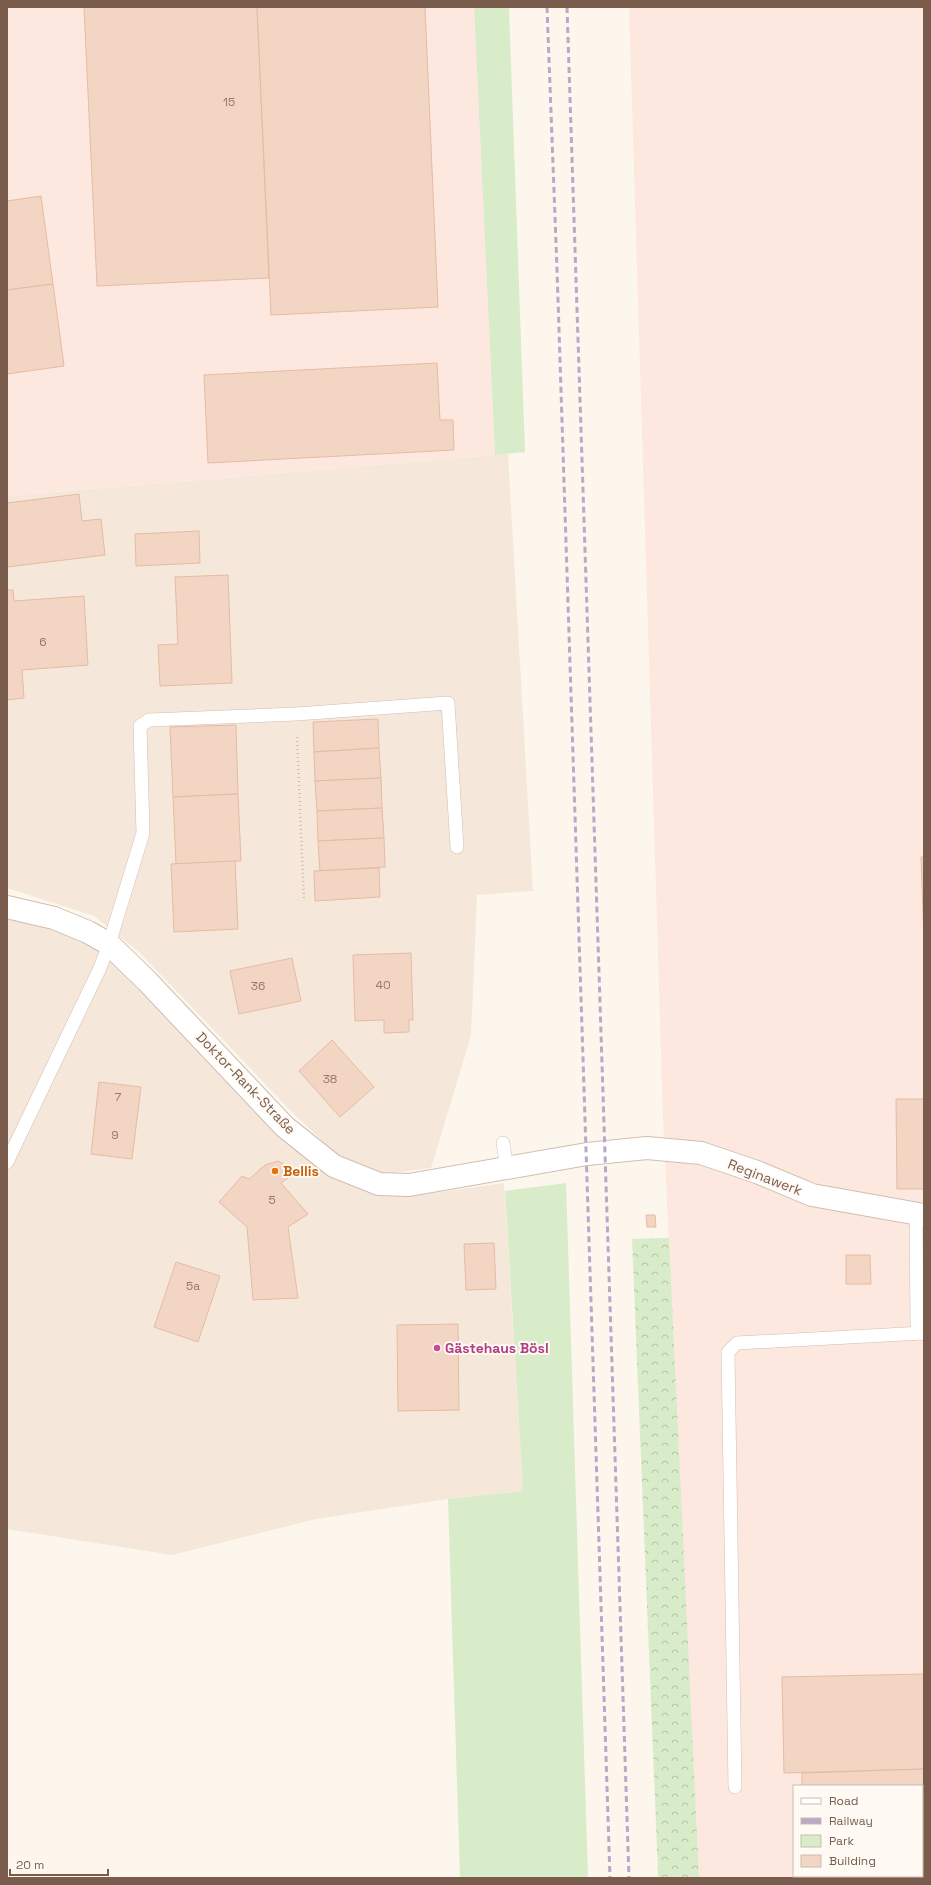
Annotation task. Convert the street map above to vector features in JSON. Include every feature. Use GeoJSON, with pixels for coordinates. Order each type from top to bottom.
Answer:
{"type":"FeatureCollection","features":[{"type":"Feature","properties":{"kind":"street","name":"Doktor-Rank-Straße"},"geometry":{"type":"LineString","coordinates":[[7,907],[54,918],[88,932],[109,944],[152,986],[285,1127],[334,1166],[379,1184],[409,1185],[606,1152]]}},
{"type":"Feature","properties":{"kind":"street","name":"Reginawerk"},"geometry":{"type":"LineString","coordinates":[[606,1152],[647,1148],[701,1153],[757,1172],[812,1195],[920,1215]]}},
{"type":"Feature","properties":{"kind":"lane"},"geometry":{"type":"LineString","coordinates":[[7,1162],[100,968],[109,944],[143,833],[140,726],[149,720],[296,714],[448,704],[457,847]]}},
{"type":"Feature","properties":{"kind":"lane"},"geometry":{"type":"LineString","coordinates":[[503,1143],[507,1168]]}},
{"type":"Feature","properties":{"kind":"lane"},"geometry":{"type":"LineString","coordinates":[[920,1215],[917,1325],[924,1333]]}},
{"type":"Feature","properties":{"kind":"lane"},"geometry":{"type":"LineString","coordinates":[[735,1787],[728,1352],[737,1343],[924,1333]]}},
{"type":"Feature","properties":{"kind":"path"},"geometry":{"type":"LineString","coordinates":[[296,714],[304,901]]}},
{"type":"Feature","properties":{"kind":"shaded area"},"geometry":{"type":"Polygon","coordinates":[[[7,7],[474,7],[495,455],[7,496],[7,7]]]}},
{"type":"Feature","properties":{"kind":"shaded area"},"geometry":{"type":"Polygon","coordinates":[[[629,7],[924,7],[924,1878],[699,1877],[663,1119],[629,7]]]}},
{"type":"Feature","properties":{"kind":"shaded area"},"geometry":{"type":"Polygon","coordinates":[[[508,454],[533,891],[477,895],[471,1036],[431,1168],[383,1174],[338,1156],[292,1112],[139,952],[94,916],[7,888],[7,496],[508,454]]]}},
{"type":"Feature","properties":{"kind":"shaded area"},"geometry":{"type":"Polygon","coordinates":[[[7,918],[51,927],[86,941],[133,982],[281,1131],[378,1194],[426,1194],[504,1183],[523,1491],[448,1499],[316,1519],[172,1555],[7,1529],[7,918]]]}},
{"type":"Feature","properties":{"kind":"green space"},"geometry":{"type":"Polygon","coordinates":[[[474,7],[509,7],[525,452],[495,455],[474,7]]]}},
{"type":"Feature","properties":{"kind":"green space"},"geometry":{"type":"Polygon","coordinates":[[[566,1183],[588,1878],[460,1878],[448,1499],[523,1491],[505,1191],[566,1183]]]}},
{"type":"Feature","properties":{"kind":"green space"},"geometry":{"type":"Polygon","coordinates":[[[669,1238],[699,1878],[658,1878],[632,1239],[669,1238]]]}},
{"type":"Feature","properties":{"kind":"building"},"geometry":{"type":"Polygon","coordinates":[[[84,7],[257,7],[269,278],[97,286],[84,7]]]}},
{"type":"Feature","properties":{"kind":"building"},"geometry":{"type":"Polygon","coordinates":[[[257,7],[425,7],[438,307],[271,315],[257,7]]]}},
{"type":"Feature","properties":{"kind":"building"},"geometry":{"type":"Polygon","coordinates":[[[41,196],[53,284],[7,290],[7,201],[41,196]]]}},
{"type":"Feature","properties":{"kind":"building"},"geometry":{"type":"Polygon","coordinates":[[[53,284],[64,366],[7,374],[7,290],[53,284]]]}},
{"type":"Feature","properties":{"kind":"building"},"geometry":{"type":"Polygon","coordinates":[[[437,363],[440,420],[453,420],[454,450],[208,463],[204,375],[437,363]]]}},
{"type":"Feature","properties":{"kind":"building"},"geometry":{"type":"Polygon","coordinates":[[[79,494],[82,521],[101,519],[105,555],[7,567],[7,503],[79,494]]]}},
{"type":"Feature","properties":{"kind":"building"},"geometry":{"type":"Polygon","coordinates":[[[199,531],[200,563],[136,566],[135,534],[199,531]]]}},
{"type":"Feature","properties":{"kind":"building"},"geometry":{"type":"Polygon","coordinates":[[[228,575],[232,683],[160,686],[158,645],[178,644],[175,577],[228,575]]]}},
{"type":"Feature","properties":{"kind":"building"},"geometry":{"type":"Polygon","coordinates":[[[7,590],[13,590],[14,601],[84,596],[88,665],[22,670],[24,698],[7,700],[7,590]]]}},
{"type":"Feature","properties":{"kind":"building"},"geometry":{"type":"Polygon","coordinates":[[[378,719],[379,748],[314,752],[313,722],[378,719]]]}},
{"type":"Feature","properties":{"kind":"building"},"geometry":{"type":"Polygon","coordinates":[[[236,725],[238,794],[173,797],[170,727],[236,725]]]}},
{"type":"Feature","properties":{"kind":"building"},"geometry":{"type":"Polygon","coordinates":[[[379,748],[381,778],[315,781],[314,752],[379,748]]]}},
{"type":"Feature","properties":{"kind":"building"},"geometry":{"type":"Polygon","coordinates":[[[381,778],[382,808],[317,811],[315,781],[381,778]]]}},
{"type":"Feature","properties":{"kind":"building"},"geometry":{"type":"Polygon","coordinates":[[[238,794],[241,861],[176,864],[173,797],[238,794]]]}},
{"type":"Feature","properties":{"kind":"building"},"geometry":{"type":"Polygon","coordinates":[[[382,808],[384,838],[318,841],[317,811],[382,808]]]}},
{"type":"Feature","properties":{"kind":"building"},"geometry":{"type":"Polygon","coordinates":[[[384,838],[385,867],[320,871],[318,841],[384,838]]]}},
{"type":"Feature","properties":{"kind":"building"},"geometry":{"type":"Polygon","coordinates":[[[921,857],[924,857],[924,940],[921,857]]]}},
{"type":"Feature","properties":{"kind":"building"},"geometry":{"type":"Polygon","coordinates":[[[235,861],[238,929],[174,932],[171,864],[235,861]]]}},
{"type":"Feature","properties":{"kind":"building"},"geometry":{"type":"Polygon","coordinates":[[[379,868],[380,897],[315,901],[314,871],[379,868]]]}},
{"type":"Feature","properties":{"kind":"building"},"geometry":{"type":"Polygon","coordinates":[[[411,953],[413,1020],[409,1020],[409,1032],[384,1033],[384,1020],[355,1021],[353,955],[411,953]]]}},
{"type":"Feature","properties":{"kind":"building"},"geometry":{"type":"Polygon","coordinates":[[[292,958],[301,1001],[239,1014],[230,971],[292,958]]]}},
{"type":"Feature","properties":{"kind":"building"},"geometry":{"type":"Polygon","coordinates":[[[332,1040],[374,1087],[340,1117],[299,1071],[332,1040]]]}},
{"type":"Feature","properties":{"kind":"building"},"geometry":{"type":"Polygon","coordinates":[[[99,1082],[141,1087],[132,1159],[91,1154],[99,1082]]]}},
{"type":"Feature","properties":{"kind":"building"},"geometry":{"type":"Polygon","coordinates":[[[896,1099],[924,1099],[924,1189],[897,1189],[896,1099]]]}},
{"type":"Feature","properties":{"kind":"building"},"geometry":{"type":"Polygon","coordinates":[[[278,1161],[289,1167],[288,1178],[281,1183],[308,1214],[288,1227],[298,1298],[253,1300],[247,1227],[219,1202],[242,1176],[249,1179],[265,1165],[278,1161]]]}},
{"type":"Feature","properties":{"kind":"building"},"geometry":{"type":"Polygon","coordinates":[[[646,1215],[655,1215],[656,1227],[647,1227],[646,1215]]]}},
{"type":"Feature","properties":{"kind":"building"},"geometry":{"type":"Polygon","coordinates":[[[494,1243],[496,1289],[466,1290],[464,1244],[494,1243]]]}},
{"type":"Feature","properties":{"kind":"building"},"geometry":{"type":"Polygon","coordinates":[[[846,1255],[870,1255],[871,1284],[846,1284],[846,1255]]]}},
{"type":"Feature","properties":{"kind":"building"},"geometry":{"type":"Polygon","coordinates":[[[176,1262],[220,1276],[198,1342],[154,1327],[176,1262]]]}},
{"type":"Feature","properties":{"kind":"building"},"geometry":{"type":"Polygon","coordinates":[[[458,1324],[459,1410],[398,1411],[397,1325],[458,1324]]]}},
{"type":"Feature","properties":{"kind":"building"},"geometry":{"type":"Polygon","coordinates":[[[924,1674],[924,1769],[784,1773],[782,1677],[924,1674]]]}},
{"type":"Feature","properties":{"kind":"building"},"geometry":{"type":"Polygon","coordinates":[[[924,1769],[924,1878],[805,1878],[923,1877],[923,1785],[802,1785],[802,1773],[924,1769]]]}},
{"type":"Feature","properties":{"kind":"railway"},"geometry":{"type":"LineString","coordinates":[[547,7],[610,1878]]}},
{"type":"Feature","properties":{"kind":"railway"},"geometry":{"type":"LineString","coordinates":[[567,7],[629,1878]]}},
{"type":"Feature","properties":{"kind":"place","name":"Bellis"},"geometry":{"type":"Point","coordinates":[275,1171]}},
{"type":"Feature","properties":{"kind":"place","name":"Gästehaus Bösl"},"geometry":{"type":"Point","coordinates":[437,1348]}}]}
